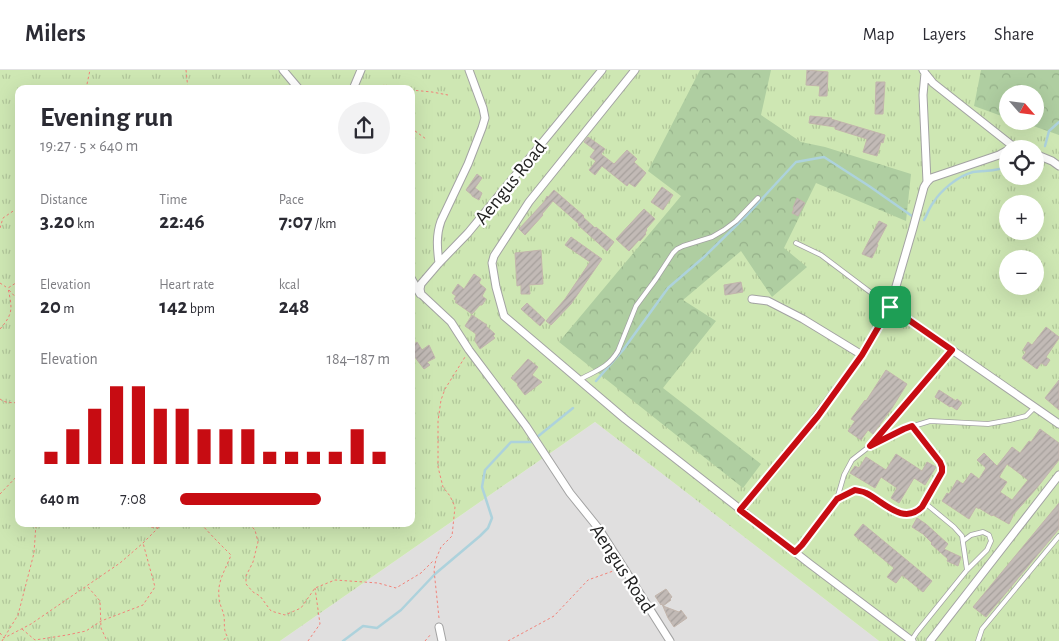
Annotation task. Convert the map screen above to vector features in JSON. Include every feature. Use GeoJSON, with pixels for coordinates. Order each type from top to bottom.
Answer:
{"type":"FeatureCollection","features":[{"type":"Feature","properties":{"kind":"street"},"geometry":{"type":"LineString","coordinates":[[283,70],[296,85]]}},
{"type":"Feature","properties":{"kind":"street"},"geometry":{"type":"LineString","coordinates":[[355,85],[361,70]]}},
{"type":"Feature","properties":{"kind":"street"},"geometry":{"type":"LineString","coordinates":[[438,263],[438,230],[468,164],[485,118],[469,70]]}},
{"type":"Feature","properties":{"kind":"street","name":"Aengus Road"},"geometry":{"type":"LineString","coordinates":[[421,294],[421,284],[438,263],[468,233],[602,70]]}},
{"type":"Feature","properties":{"kind":"street"},"geometry":{"type":"LineString","coordinates":[[635,70],[529,202],[494,256],[492,263],[504,316],[625,419],[911,641]]}},
{"type":"Feature","properties":{"kind":"street"},"geometry":{"type":"LineString","coordinates":[[740,510],[813,423],[862,355],[890,307],[926,182],[924,72]]}},
{"type":"Feature","properties":{"kind":"street"},"geometry":{"type":"LineString","coordinates":[[924,72],[933,84],[1002,140]]}},
{"type":"Feature","properties":{"kind":"street"},"geometry":{"type":"LineString","coordinates":[[926,182],[936,176],[999,155]]}},
{"type":"Feature","properties":{"kind":"street"},"geometry":{"type":"LineString","coordinates":[[1044,158],[1059,166]]}},
{"type":"Feature","properties":{"kind":"street"},"geometry":{"type":"LineString","coordinates":[[415,284],[421,294],[451,322],[469,350]]}},
{"type":"Feature","properties":{"kind":"street"},"geometry":{"type":"LineString","coordinates":[[752,298],[768,301],[803,319],[862,355]]}},
{"type":"Feature","properties":{"kind":"street"},"geometry":{"type":"LineString","coordinates":[[890,307],[1059,424]]}},
{"type":"Feature","properties":{"kind":"street","name":"Aengus Road"},"geometry":{"type":"LineString","coordinates":[[469,350],[540,446],[570,493],[593,522],[670,641]]}},
{"type":"Feature","properties":{"kind":"street"},"geometry":{"type":"LineString","coordinates":[[930,641],[1059,475]]}},
{"type":"Feature","properties":{"kind":"street"},"geometry":{"type":"LineString","coordinates":[[439,627],[442,641]]}},
{"type":"Feature","properties":{"kind":"lane"},"geometry":{"type":"LineString","coordinates":[[579,380],[608,364],[618,352],[636,306],[677,250],[712,237],[724,230],[736,221],[758,198]]}},
{"type":"Feature","properties":{"kind":"lane"},"geometry":{"type":"LineString","coordinates":[[796,243],[820,255],[890,307]]}},
{"type":"Feature","properties":{"kind":"lane"},"geometry":{"type":"LineString","coordinates":[[870,446],[952,350]]}},
{"type":"Feature","properties":{"kind":"lane"},"geometry":{"type":"LineString","coordinates":[[795,552],[837,499],[844,475],[852,460],[870,446],[904,429],[930,421],[988,424],[1026,416],[1035,407]]}},
{"type":"Feature","properties":{"kind":"lane"},"geometry":{"type":"LineString","coordinates":[[837,499],[855,490],[866,493],[892,510],[901,513],[908,514],[918,511],[925,503],[940,477],[942,467],[912,426]]}},
{"type":"Feature","properties":{"kind":"lane"},"geometry":{"type":"LineString","coordinates":[[925,503],[962,536],[967,570]]}},
{"type":"Feature","properties":{"kind":"lane"},"geometry":{"type":"LineString","coordinates":[[911,641],[967,570],[987,550],[990,541],[989,534],[984,532],[972,535],[963,542]]}},
{"type":"Feature","properties":{"kind":"lane"},"geometry":{"type":"LineString","coordinates":[[978,641],[982,629],[1059,536]]}},
{"type":"Feature","properties":{"kind":"path"},"geometry":{"type":"LineString","coordinates":[[87,85],[90,70]]}},
{"type":"Feature","properties":{"kind":"path"},"geometry":{"type":"LineString","coordinates":[[186,70],[188,85]]}},
{"type":"Feature","properties":{"kind":"path"},"geometry":{"type":"LineString","coordinates":[[415,90],[448,95]]}},
{"type":"Feature","properties":{"kind":"path"},"geometry":{"type":"LineString","coordinates":[[415,131],[426,139]]}},
{"type":"Feature","properties":{"kind":"path"},"geometry":{"type":"LineString","coordinates":[[0,219],[15,210]]}},
{"type":"Feature","properties":{"kind":"path"},"geometry":{"type":"LineString","coordinates":[[0,228],[3,218]]}},
{"type":"Feature","properties":{"kind":"path"},"geometry":{"type":"LineString","coordinates":[[0,283],[8,288],[15,296]]}},
{"type":"Feature","properties":{"kind":"path"},"geometry":{"type":"LineString","coordinates":[[8,288],[15,284]]}},
{"type":"Feature","properties":{"kind":"path"},"geometry":{"type":"LineString","coordinates":[[0,329],[9,318],[12,305],[8,288]]}},
{"type":"Feature","properties":{"kind":"path"},"geometry":{"type":"LineString","coordinates":[[425,641],[439,627],[434,570],[441,547],[452,536],[455,507],[450,496],[442,487],[438,467],[438,421],[441,400],[444,389],[469,350]]}},
{"type":"Feature","properties":{"kind":"path"},"geometry":{"type":"LineString","coordinates":[[0,399],[3,402],[15,403]]}},
{"type":"Feature","properties":{"kind":"path"},"geometry":{"type":"LineString","coordinates":[[0,494],[15,478]]}},
{"type":"Feature","properties":{"kind":"path"},"geometry":{"type":"LineString","coordinates":[[2,641],[18,615],[34,553],[36,527]]}},
{"type":"Feature","properties":{"kind":"path"},"geometry":{"type":"LineString","coordinates":[[151,527],[158,528]]}},
{"type":"Feature","properties":{"kind":"path"},"geometry":{"type":"LineString","coordinates":[[204,527],[231,555],[222,574],[218,589],[227,636],[223,641]]}},
{"type":"Feature","properties":{"kind":"path"},"geometry":{"type":"LineString","coordinates":[[252,527],[255,530],[258,542],[253,562],[246,576],[246,584],[253,592],[260,596],[271,611],[285,615],[301,608],[315,588],[335,580],[378,583],[396,588],[421,573],[436,559]]}},
{"type":"Feature","properties":{"kind":"path"},"geometry":{"type":"LineString","coordinates":[[4,638],[21,629],[120,563],[158,528]]}},
{"type":"Feature","properties":{"kind":"path"},"geometry":{"type":"LineString","coordinates":[[21,629],[35,640],[67,635],[86,631],[101,621],[143,605],[154,587],[143,543]]}},
{"type":"Feature","properties":{"kind":"path"},"geometry":{"type":"LineString","coordinates":[[508,641],[554,616],[588,580],[623,567]]}},
{"type":"Feature","properties":{"kind":"path"},"geometry":{"type":"LineString","coordinates":[[87,586],[100,601],[101,628],[107,641]]}},
{"type":"Feature","properties":{"kind":"path"},"geometry":{"type":"LineString","coordinates":[[308,641],[320,624],[315,588]]}},
{"type":"Feature","properties":{"kind":"path"},"geometry":{"type":"LineString","coordinates":[[0,632],[4,638]]}},
{"type":"Feature","properties":{"kind":"shaded area"},"geometry":{"type":"Polygon","coordinates":[[[595,422],[879,641],[280,641],[595,422]]]}},
{"type":"Feature","properties":{"kind":"green space"},"geometry":{"type":"Polygon","coordinates":[[[0,70],[1059,70],[1059,641],[879,641],[595,422],[280,641],[0,641],[0,70]]]}},
{"type":"Feature","properties":{"kind":"green space"},"geometry":{"type":"Polygon","coordinates":[[[700,70],[771,70],[761,115],[801,142],[825,147],[911,174],[906,221],[816,183],[784,248],[807,267],[772,297],[741,251],[683,300],[716,321],[663,388],[761,464],[743,488],[559,342],[681,196],[648,171],[700,70]]]}},
{"type":"Feature","properties":{"kind":"green space"},"geometry":{"type":"Polygon","coordinates":[[[981,70],[1059,70],[1059,135],[1044,130],[1044,85],[999,85],[999,115],[974,106],[981,70]]]}},
{"type":"Feature","properties":{"kind":"building"},"geometry":{"type":"Polygon","coordinates":[[[807,70],[828,72],[827,96],[819,96],[820,86],[806,85],[807,70]]]}},
{"type":"Feature","properties":{"kind":"building"},"geometry":{"type":"Polygon","coordinates":[[[876,82],[885,82],[883,114],[875,114],[876,82]]]}},
{"type":"Feature","properties":{"kind":"building"},"geometry":{"type":"Polygon","coordinates":[[[810,116],[832,118],[885,135],[877,156],[863,152],[867,139],[835,129],[835,127],[809,123],[810,116]]]}},
{"type":"Feature","properties":{"kind":"building"},"geometry":{"type":"Polygon","coordinates":[[[588,137],[605,149],[601,154],[614,164],[627,150],[637,159],[634,162],[646,173],[635,187],[629,183],[627,186],[602,166],[595,175],[589,170],[596,161],[590,157],[595,150],[584,142],[588,137]]]}},
{"type":"Feature","properties":{"kind":"building"},"geometry":{"type":"Polygon","coordinates":[[[477,174],[482,178],[475,188],[482,193],[479,200],[466,190],[477,174]]]}},
{"type":"Feature","properties":{"kind":"building"},"geometry":{"type":"Polygon","coordinates":[[[662,187],[673,195],[663,210],[651,202],[662,187]]]}},
{"type":"Feature","properties":{"kind":"building"},"geometry":{"type":"Polygon","coordinates":[[[554,190],[595,228],[614,242],[607,251],[553,201],[525,235],[519,229],[554,190]]]}},
{"type":"Feature","properties":{"kind":"building"},"geometry":{"type":"Polygon","coordinates":[[[797,198],[805,203],[798,216],[792,213],[797,198]]]}},
{"type":"Feature","properties":{"kind":"building"},"geometry":{"type":"Polygon","coordinates":[[[644,209],[655,219],[646,229],[646,234],[629,251],[616,239],[644,209]]]}},
{"type":"Feature","properties":{"kind":"building"},"geometry":{"type":"Polygon","coordinates":[[[879,221],[887,225],[872,258],[862,254],[879,221]]]}},
{"type":"Feature","properties":{"kind":"building"},"geometry":{"type":"Polygon","coordinates":[[[571,237],[602,259],[571,304],[551,325],[546,321],[565,299],[590,262],[565,245],[571,237]]]}},
{"type":"Feature","properties":{"kind":"building"},"geometry":{"type":"Polygon","coordinates":[[[541,250],[543,284],[529,285],[530,294],[521,294],[521,285],[517,286],[515,253],[541,250]]]}},
{"type":"Feature","properties":{"kind":"building"},"geometry":{"type":"Polygon","coordinates":[[[474,274],[481,279],[479,283],[486,289],[482,296],[486,299],[472,314],[455,302],[457,301],[454,299],[456,296],[452,293],[458,284],[464,289],[474,274]]]}},
{"type":"Feature","properties":{"kind":"building"},"geometry":{"type":"Polygon","coordinates":[[[741,282],[743,292],[725,295],[724,285],[741,282]]]}},
{"type":"Feature","properties":{"kind":"building"},"geometry":{"type":"Polygon","coordinates":[[[527,303],[545,320],[540,326],[521,309],[527,303]]]}},
{"type":"Feature","properties":{"kind":"building"},"geometry":{"type":"Polygon","coordinates":[[[472,315],[487,325],[495,334],[493,336],[495,338],[480,349],[475,341],[476,334],[465,326],[472,315]]]}},
{"type":"Feature","properties":{"kind":"building"},"geometry":{"type":"Polygon","coordinates":[[[1046,327],[1059,338],[1046,357],[1050,360],[1046,366],[1041,363],[1037,369],[1022,358],[1026,352],[1023,350],[1028,342],[1032,345],[1046,327]]]}},
{"type":"Feature","properties":{"kind":"building"},"geometry":{"type":"Polygon","coordinates":[[[417,342],[422,350],[429,345],[435,358],[427,362],[430,365],[424,369],[415,357],[415,343],[417,342]]]}},
{"type":"Feature","properties":{"kind":"building"},"geometry":{"type":"Polygon","coordinates":[[[528,359],[538,367],[532,375],[542,382],[525,395],[518,384],[511,378],[528,359]]]}},
{"type":"Feature","properties":{"kind":"building"},"geometry":{"type":"Polygon","coordinates":[[[886,370],[907,384],[873,434],[868,430],[861,440],[848,431],[855,421],[851,419],[866,401],[886,370]]]}},
{"type":"Feature","properties":{"kind":"building"},"geometry":{"type":"Polygon","coordinates":[[[1059,380],[1059,410],[1045,398],[1059,380]]]}},
{"type":"Feature","properties":{"kind":"building"},"geometry":{"type":"Polygon","coordinates":[[[939,390],[962,403],[957,410],[935,397],[939,390]]]}},
{"type":"Feature","properties":{"kind":"building"},"geometry":{"type":"Polygon","coordinates":[[[1040,429],[1059,443],[1059,460],[1012,516],[1009,524],[976,507],[969,519],[942,501],[947,493],[949,494],[957,480],[963,484],[971,473],[979,479],[986,468],[977,460],[984,453],[997,466],[1012,447],[1020,453],[1029,441],[1031,442],[1040,429]],[[1007,464],[999,477],[1007,482],[1000,492],[1012,500],[1028,480],[1007,464]]]}},
{"type":"Feature","properties":{"kind":"building"},"geometry":{"type":"Polygon","coordinates":[[[896,454],[922,471],[927,462],[936,467],[925,485],[914,478],[899,503],[891,498],[897,488],[881,477],[875,488],[850,473],[855,466],[859,468],[866,457],[886,470],[896,454]]]}},
{"type":"Feature","properties":{"kind":"building"},"geometry":{"type":"Polygon","coordinates":[[[1059,503],[1059,529],[986,617],[973,607],[1059,503]]]}},
{"type":"Feature","properties":{"kind":"building"},"geometry":{"type":"Polygon","coordinates":[[[917,518],[948,544],[944,549],[961,557],[958,566],[947,561],[948,559],[923,534],[912,527],[917,518]]]}},
{"type":"Feature","properties":{"kind":"building"},"geometry":{"type":"Polygon","coordinates":[[[863,524],[932,581],[923,592],[902,575],[896,583],[887,577],[894,568],[854,535],[863,524]]]}},
{"type":"Feature","properties":{"kind":"building"},"geometry":{"type":"Polygon","coordinates":[[[666,589],[672,597],[663,606],[679,612],[681,610],[687,618],[674,627],[668,618],[662,604],[655,596],[666,589]]]}},
{"type":"Feature","properties":{"kind":"waterway"},"geometry":{"type":"LineString","coordinates":[[1045,146],[1049,131],[1059,122]]}},
{"type":"Feature","properties":{"kind":"waterway"},"geometry":{"type":"LineString","coordinates":[[596,381],[623,350],[668,288],[704,257],[747,215],[796,162],[824,157],[912,216]]}},
{"type":"Feature","properties":{"kind":"waterway"},"geometry":{"type":"LineString","coordinates":[[924,220],[936,198],[956,180],[973,172],[999,169]]}},
{"type":"Feature","properties":{"kind":"waterway"},"geometry":{"type":"LineString","coordinates":[[343,641],[363,626],[377,628],[401,610],[435,574],[488,528],[492,518],[482,487],[485,470],[511,442],[531,442],[573,408]]}},
{"type":"Feature","properties":{"kind":"route"},"geometry":{"type":"LineString","coordinates":[[890,307],[952,350],[870,446],[912,426],[940,462],[942,472],[925,503],[918,511],[913,513],[901,513],[892,510],[866,493],[855,490],[837,499],[795,552],[740,510],[818,416],[862,355],[890,307]]}}]}
